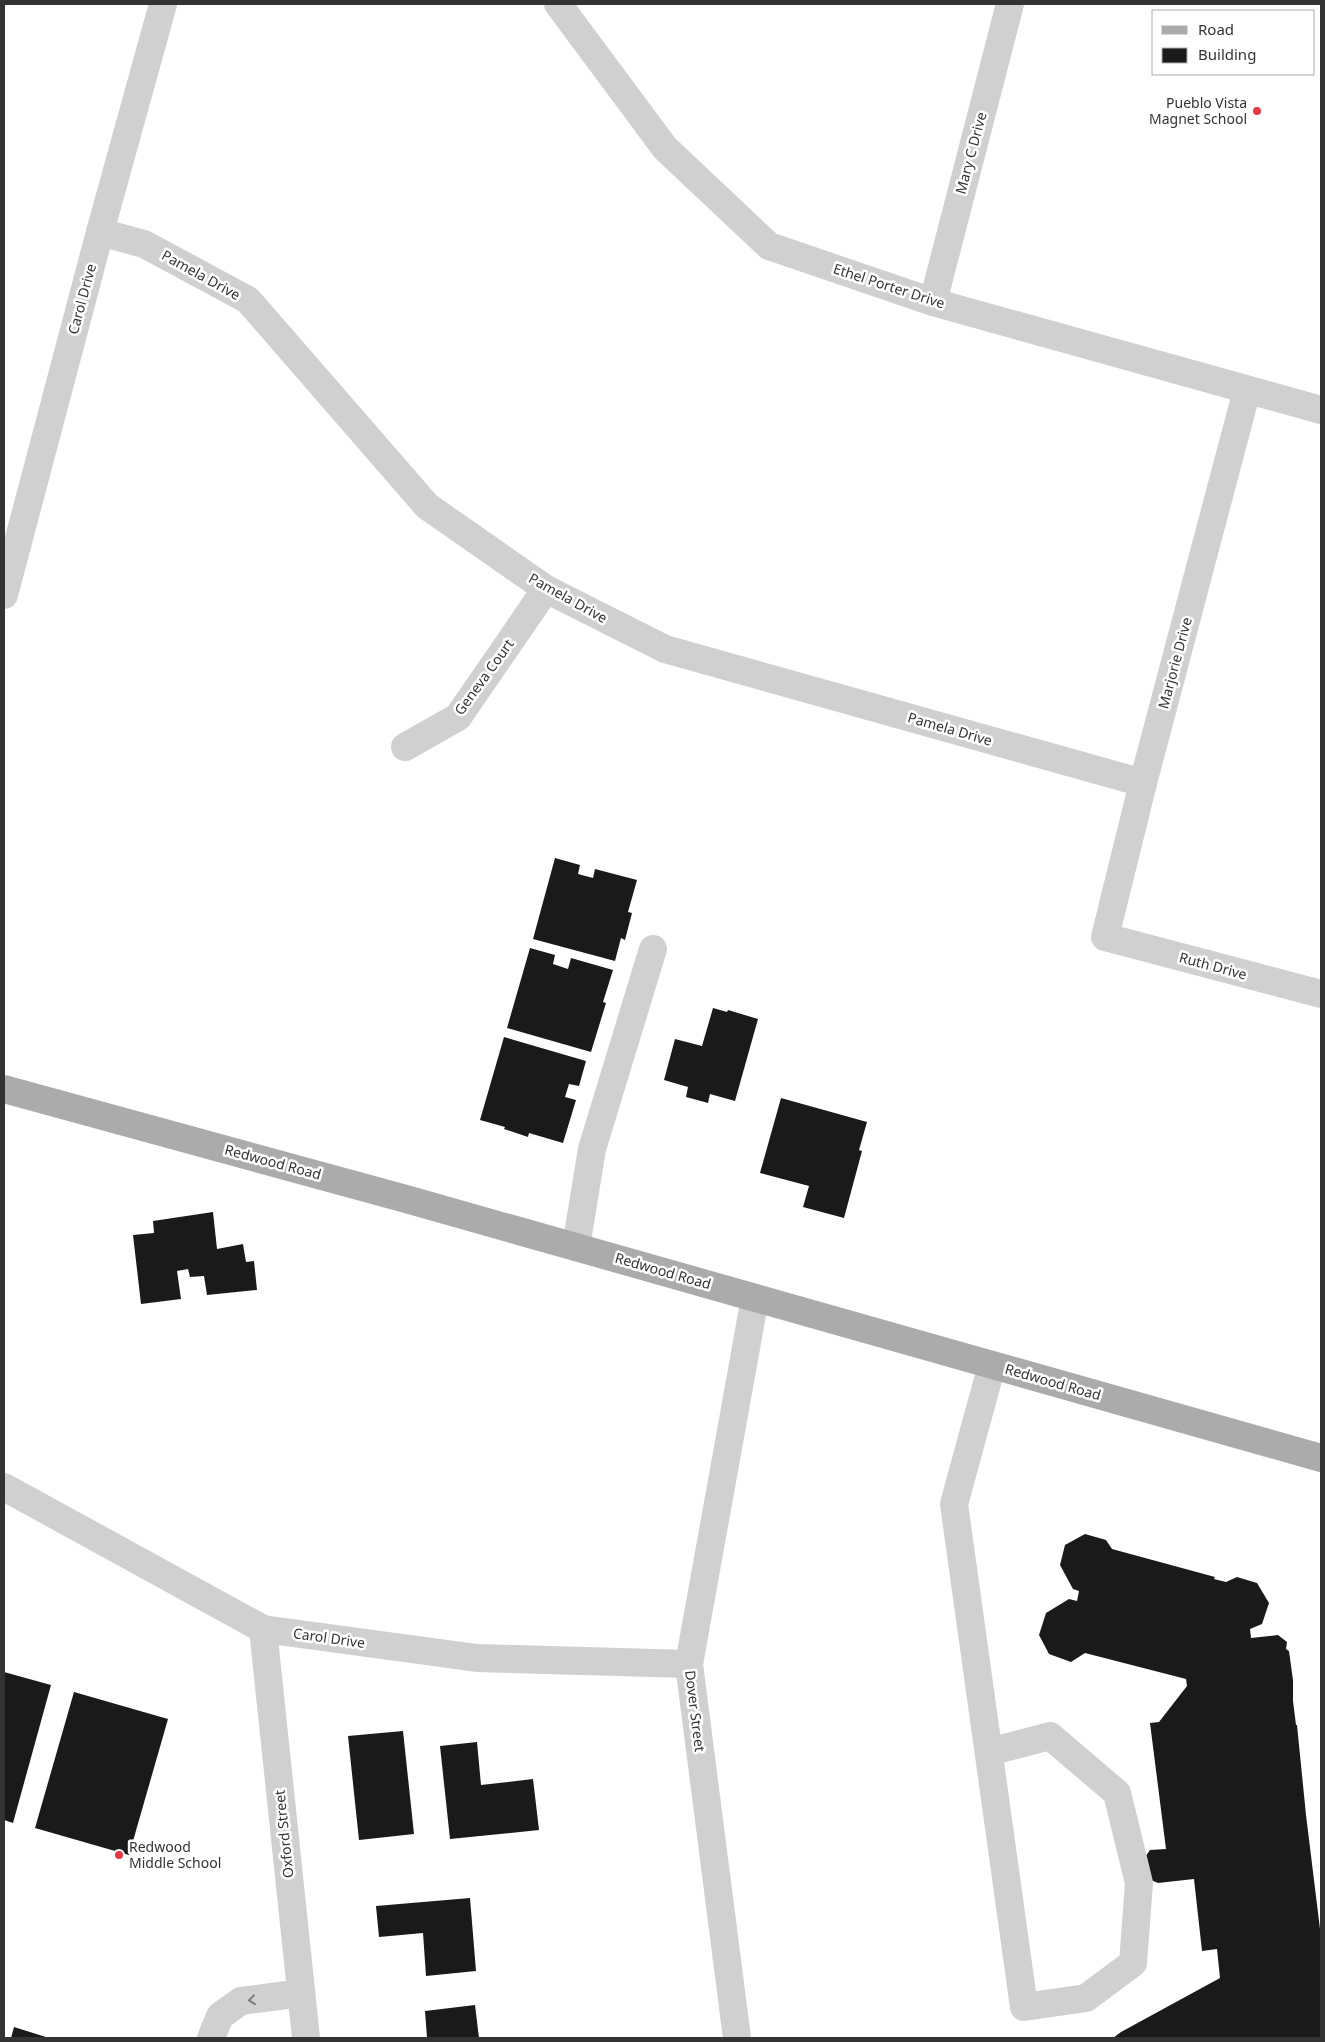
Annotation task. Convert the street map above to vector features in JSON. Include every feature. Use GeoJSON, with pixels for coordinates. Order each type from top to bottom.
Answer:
{"type":"FeatureCollection","features":[{"type":"Feature","properties":{"kind":"main road","name":"Redwood Road"},"geometry":{"type":"LineString","coordinates":[[4,1089],[576,1247],[1321,1458]]}},
{"type":"Feature","properties":{"kind":"street","name":"Carol Drive"},"geometry":{"type":"LineString","coordinates":[[4,595],[100,232],[163,4]]}},
{"type":"Feature","properties":{"kind":"street","name":"Ethel Porter Drive"},"geometry":{"type":"LineString","coordinates":[[558,4],[665,148],[769,246],[933,302],[1321,410]]}},
{"type":"Feature","properties":{"kind":"street","name":"Mary C Drive"},"geometry":{"type":"LineString","coordinates":[[933,302],[1010,4]]}},
{"type":"Feature","properties":{"kind":"street","name":"Pamela Drive"},"geometry":{"type":"LineString","coordinates":[[100,232],[144,244],[248,300],[427,506],[546,589],[665,649],[1143,783]]}},
{"type":"Feature","properties":{"kind":"street","name":"Marjorie Drive"},"geometry":{"type":"LineString","coordinates":[[1105,937],[1143,783],[1247,390]]}},
{"type":"Feature","properties":{"kind":"street","name":"Geneva Court"},"geometry":{"type":"LineString","coordinates":[[405,747],[458,717],[546,589]]}},
{"type":"Feature","properties":{"kind":"street","name":"Ruth Drive"},"geometry":{"type":"LineString","coordinates":[[1105,937],[1321,994]]}},
{"type":"Feature","properties":{"kind":"street"},"geometry":{"type":"LineString","coordinates":[[576,1247],[592,1149],[653,949]]}},
{"type":"Feature","properties":{"kind":"street","name":"Dover Street"},"geometry":{"type":"LineString","coordinates":[[737,2038],[689,1664],[755,1298]]}},
{"type":"Feature","properties":{"kind":"street"},"geometry":{"type":"LineString","coordinates":[[988,1752],[1050,1736],[1117,1793],[1139,1883],[1133,1962],[1086,1998],[1024,2007],[988,1752],[954,1504],[992,1365]]}},
{"type":"Feature","properties":{"kind":"street","name":"Carol Drive"},"geometry":{"type":"LineString","coordinates":[[4,1487],[263,1629],[476,1658],[689,1664]]}},
{"type":"Feature","properties":{"kind":"street","name":"Oxford Street"},"geometry":{"type":"LineString","coordinates":[[263,1629],[306,2038]]}},
{"type":"Feature","properties":{"kind":"street"},"geometry":{"type":"LineString","coordinates":[[211,2038],[220,2016],[241,2001],[301,1993]]}},
{"type":"Feature","properties":{"kind":"building"},"geometry":{"type":"Polygon","coordinates":[[[555,858],[580,865],[578,874],[593,878],[595,869],[637,880],[628,912],[632,913],[625,940],[621,938],[615,961],[533,939],[555,858]]]}},
{"type":"Feature","properties":{"kind":"building"},"geometry":{"type":"Polygon","coordinates":[[[530,948],[555,955],[553,964],[568,969],[571,958],[613,970],[603,1002],[606,1003],[591,1052],[507,1028],[530,948]]]}},
{"type":"Feature","properties":{"kind":"building"},"geometry":{"type":"Polygon","coordinates":[[[713,1008],[727,1012],[728,1010],[758,1019],[735,1101],[710,1094],[708,1103],[686,1097],[688,1087],[664,1080],[675,1039],[702,1046],[713,1008]]]}},
{"type":"Feature","properties":{"kind":"building"},"geometry":{"type":"Polygon","coordinates":[[[504,1037],[586,1061],[579,1086],[569,1084],[565,1097],[576,1100],[563,1143],[529,1133],[528,1137],[504,1129],[505,1127],[480,1120],[504,1037]]]}},
{"type":"Feature","properties":{"kind":"building"},"geometry":{"type":"Polygon","coordinates":[[[781,1098],[867,1122],[859,1150],[862,1151],[844,1218],[803,1207],[809,1186],[760,1173],[781,1098]]]}},
{"type":"Feature","properties":{"kind":"building"},"geometry":{"type":"Polygon","coordinates":[[[213,1212],[217,1249],[243,1244],[246,1262],[254,1261],[257,1290],[207,1295],[204,1276],[190,1277],[188,1269],[177,1271],[181,1299],[141,1304],[133,1235],[154,1233],[153,1221],[213,1212]]]}},
{"type":"Feature","properties":{"kind":"building"},"geometry":{"type":"Polygon","coordinates":[[[1085,1534],[1106,1540],[1112,1549],[1215,1577],[1214,1579],[1226,1582],[1237,1577],[1257,1583],[1269,1603],[1262,1624],[1250,1629],[1251,1638],[1278,1635],[1287,1642],[1286,1649],[1289,1651],[1293,1680],[1293,1701],[1321,1937],[1321,2038],[1113,2038],[1220,1978],[1217,1949],[1202,1951],[1194,1879],[1158,1883],[1146,1878],[1143,1860],[1150,1850],[1166,1849],[1150,1723],[1159,1722],[1187,1686],[1186,1679],[1085,1653],[1071,1662],[1049,1654],[1039,1635],[1046,1613],[1069,1599],[1077,1601],[1079,1591],[1073,1589],[1060,1565],[1065,1545],[1085,1534]]]}},
{"type":"Feature","properties":{"kind":"building"},"geometry":{"type":"Polygon","coordinates":[[[4,1672],[51,1685],[13,1823],[4,1820],[4,1672]]]}},
{"type":"Feature","properties":{"kind":"building"},"geometry":{"type":"Polygon","coordinates":[[[74,1692],[168,1719],[129,1855],[35,1828],[74,1692]]]}},
{"type":"Feature","properties":{"kind":"building"},"geometry":{"type":"Polygon","coordinates":[[[403,1731],[414,1834],[359,1840],[348,1736],[403,1731]]]}},
{"type":"Feature","properties":{"kind":"building"},"geometry":{"type":"Polygon","coordinates":[[[477,1742],[481,1785],[533,1779],[539,1830],[450,1839],[440,1746],[477,1742]]]}},
{"type":"Feature","properties":{"kind":"building"},"geometry":{"type":"Polygon","coordinates":[[[470,1898],[476,1971],[426,1976],[423,1933],[379,1937],[376,1906],[470,1898]]]}},
{"type":"Feature","properties":{"kind":"building"},"geometry":{"type":"Polygon","coordinates":[[[475,2005],[479,2038],[427,2038],[425,2011],[475,2005]]]}},
{"type":"Feature","properties":{"kind":"building"},"geometry":{"type":"Polygon","coordinates":[[[14,2027],[49,2038],[11,2038],[14,2027]]]}},
{"type":"Feature","properties":{"kind":"place","name":"Pueblo Vista Magnet School"},"geometry":{"type":"Point","coordinates":[1257,111]}},
{"type":"Feature","properties":{"kind":"place","name":"Redwood Middle School"},"geometry":{"type":"Point","coordinates":[119,1855]}}]}
